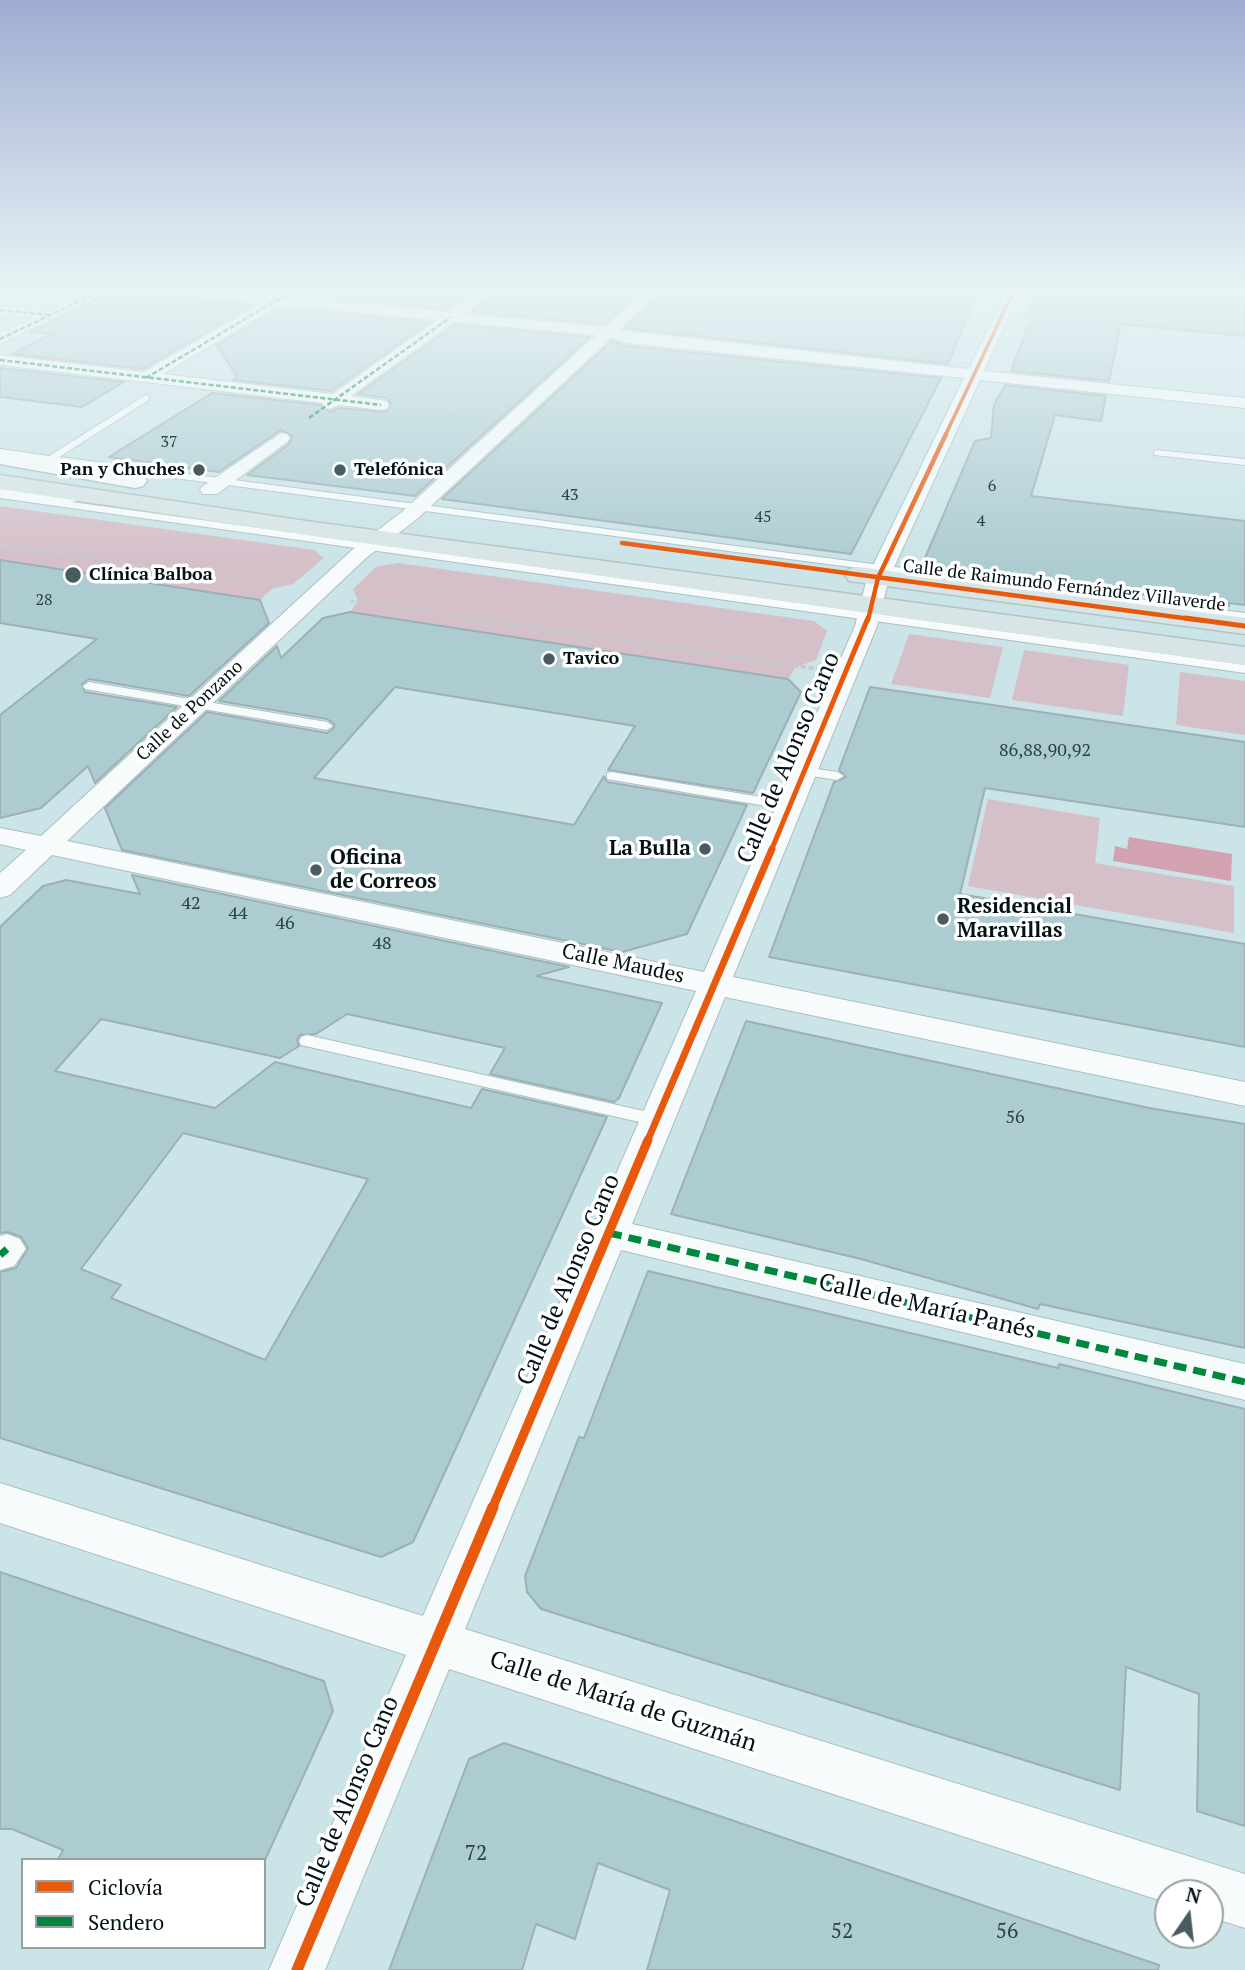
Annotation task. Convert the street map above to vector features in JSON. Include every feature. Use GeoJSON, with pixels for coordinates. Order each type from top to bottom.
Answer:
{"type":"FeatureCollection","features":[{"type":"Feature","properties":{"kind":"main road","name":"Calle de Raimundo Fernández Villaverde"},"geometry":{"type":"LineString","coordinates":[[0,466],[135,481],[217,486],[414,511],[1245,656]]}},
{"type":"Feature","properties":{"kind":"main road","name":"Calle de Raimundo Fernández Villaverde"},"geometry":{"type":"LineString","coordinates":[[0,482],[377,542],[1245,626]]}},
{"type":"Feature","properties":{"kind":"street"},"geometry":{"type":"LineString","coordinates":[[180,382],[381,405]]}},
{"type":"Feature","properties":{"kind":"street"},"geometry":{"type":"LineString","coordinates":[[309,418],[362,382]]}},
{"type":"Feature","properties":{"kind":"street"},"geometry":{"type":"LineString","coordinates":[[377,542],[555,382]]}},
{"type":"Feature","properties":{"kind":"street","name":"Calle de Alonso Cano"},"geometry":{"type":"LineString","coordinates":[[297,1970],[715,983],[810,784],[876,592],[970,382]]}},
{"type":"Feature","properties":{"kind":"street"},"geometry":{"type":"LineString","coordinates":[[1033,382],[1245,403]]}},
{"type":"Feature","properties":{"kind":"street"},"geometry":{"type":"LineString","coordinates":[[217,486],[281,438]]}},
{"type":"Feature","properties":{"kind":"street","name":"Calle de Raimundo Fernández Villaverde"},"geometry":{"type":"LineString","coordinates":[[0,457],[47,461],[135,481]]}},
{"type":"Feature","properties":{"kind":"street","name":"Calle de Raimundo Fernández Villaverde"},"geometry":{"type":"LineString","coordinates":[[0,492],[107,499]]}},
{"type":"Feature","properties":{"kind":"street","name":"Calle de Ponzano"},"geometry":{"type":"LineString","coordinates":[[0,889],[377,542]]}},
{"type":"Feature","properties":{"kind":"street","name":"Calle Maudes"},"geometry":{"type":"LineString","coordinates":[[0,836],[1245,1094]]}},
{"type":"Feature","properties":{"kind":"street","name":"Calle de María Panés"},"geometry":{"type":"LineString","coordinates":[[609,1233],[1245,1382]]}},
{"type":"Feature","properties":{"kind":"street","name":"Calle de María de Guzmán"},"geometry":{"type":"LineString","coordinates":[[0,1503],[1245,1901]]}},
{"type":"Feature","properties":{"kind":"lane"},"geometry":{"type":"LineString","coordinates":[[47,461],[146,398]]}},
{"type":"Feature","properties":{"kind":"lane"},"geometry":{"type":"LineString","coordinates":[[0,452],[217,486]]}},
{"type":"Feature","properties":{"kind":"lane"},"geometry":{"type":"LineString","coordinates":[[1157,453],[1245,463]]}},
{"type":"Feature","properties":{"kind":"lane"},"geometry":{"type":"LineString","coordinates":[[0,492],[377,542]]}},
{"type":"Feature","properties":{"kind":"lane"},"geometry":{"type":"LineString","coordinates":[[876,592],[1245,616]]}},
{"type":"Feature","properties":{"kind":"lane"},"geometry":{"type":"LineString","coordinates":[[876,592],[1245,669]]}},
{"type":"Feature","properties":{"kind":"lane"},"geometry":{"type":"LineString","coordinates":[[89,686],[327,726]]}},
{"type":"Feature","properties":{"kind":"lane"},"geometry":{"type":"LineString","coordinates":[[612,776],[810,784]]}},
{"type":"Feature","properties":{"kind":"lane"},"geometry":{"type":"LineString","coordinates":[[307,1041],[657,1120]]}},
{"type":"Feature","properties":{"kind":"path"},"geometry":{"type":"LineString","coordinates":[[422,406],[426,407],[419,412],[441,408],[434,414],[442,415],[449,409],[456,410]]}},
{"type":"Feature","properties":{"kind":"path"},"geometry":{"type":"LineString","coordinates":[[0,545],[294,588]]}},
{"type":"Feature","properties":{"kind":"path"},"geometry":{"type":"LineString","coordinates":[[350,601],[820,669]]}},
{"type":"Feature","properties":{"kind":"shaded area"},"geometry":{"type":"Polygon","coordinates":[[[0,506],[314,550],[324,558],[293,584],[272,589],[260,600],[0,560],[0,506]]]}},
{"type":"Feature","properties":{"kind":"shaded area"},"geometry":{"type":"Polygon","coordinates":[[[398,563],[814,621],[827,631],[816,660],[796,667],[788,679],[350,612],[358,601],[353,589],[376,567],[398,563]]]}},
{"type":"Feature","properties":{"kind":"shaded area"},"geometry":{"type":"Polygon","coordinates":[[[909,634],[1003,647],[990,698],[891,684],[909,634]]]}},
{"type":"Feature","properties":{"kind":"shaded area"},"geometry":{"type":"Polygon","coordinates":[[[1024,650],[1129,665],[1123,716],[1012,700],[1024,650]]]}},
{"type":"Feature","properties":{"kind":"shaded area"},"geometry":{"type":"Polygon","coordinates":[[[1180,672],[1245,681],[1245,735],[1176,725],[1180,672]]]}},
{"type":"Feature","properties":{"kind":"shaded area"},"geometry":{"type":"Polygon","coordinates":[[[988,799],[1100,818],[1095,863],[1234,886],[1234,933],[968,886],[988,799]]]}},
{"type":"Feature","properties":{"kind":"shaded area"},"geometry":{"type":"Polygon","coordinates":[[[1129,837],[1232,854],[1231,881],[1113,861],[1115,846],[1127,849],[1129,837]]]}},
{"type":"Feature","properties":{"kind":"building"},"geometry":{"type":"Polygon","coordinates":[[[0,382],[124,382],[82,407],[0,397],[0,382]]]}},
{"type":"Feature","properties":{"kind":"building"},"geometry":{"type":"Polygon","coordinates":[[[250,382],[345,382],[332,391],[250,382]]]}},
{"type":"Feature","properties":{"kind":"building"},"geometry":{"type":"Polygon","coordinates":[[[375,382],[541,382],[415,496],[247,475],[289,444],[292,436],[281,430],[219,472],[109,457],[212,393],[320,405],[330,412],[339,408],[387,412],[391,404],[387,398],[358,394],[375,382]]]}},
{"type":"Feature","properties":{"kind":"building"},"geometry":{"type":"Polygon","coordinates":[[[568,382],[939,382],[851,554],[442,499],[568,382]]]}},
{"type":"Feature","properties":{"kind":"building"},"geometry":{"type":"Polygon","coordinates":[[[1005,385],[1106,396],[1101,421],[1055,415],[1031,496],[1245,521],[1245,605],[1229,603],[1229,606],[922,565],[975,441],[991,438],[994,405],[1005,385]]]}},
{"type":"Feature","properties":{"kind":"building"},"geometry":{"type":"Polygon","coordinates":[[[0,560],[260,600],[269,623],[189,696],[89,679],[82,684],[85,692],[177,707],[95,783],[88,766],[41,808],[0,818],[0,715],[97,639],[0,623],[0,560]]]}},
{"type":"Feature","properties":{"kind":"building"},"geometry":{"type":"Polygon","coordinates":[[[350,612],[788,679],[801,692],[753,793],[608,770],[635,726],[395,687],[314,778],[574,825],[604,776],[607,782],[747,805],[687,934],[622,952],[122,850],[105,808],[207,712],[327,733],[334,728],[334,724],[327,719],[219,701],[277,646],[281,658],[323,618],[350,612]]]}},
{"type":"Feature","properties":{"kind":"building"},"geometry":{"type":"Polygon","coordinates":[[[870,687],[1245,742],[1245,827],[985,788],[960,894],[1245,944],[1245,1047],[769,957],[834,782],[846,777],[839,770],[870,687]]]}},
{"type":"Feature","properties":{"kind":"building"},"geometry":{"type":"Polygon","coordinates":[[[132,875],[569,967],[536,976],[662,1003],[619,1098],[614,1102],[490,1074],[505,1048],[347,1014],[316,1034],[300,1035],[297,1040],[299,1046],[280,1058],[101,1019],[55,1071],[215,1108],[275,1062],[471,1108],[482,1089],[607,1117],[413,1542],[381,1557],[0,1438],[0,1272],[16,1268],[28,1248],[21,1237],[8,1232],[0,1233],[0,927],[43,886],[66,880],[140,894],[132,875]],[[183,1133],[81,1269],[121,1285],[111,1298],[265,1360],[368,1179],[183,1133]]]}},
{"type":"Feature","properties":{"kind":"building"},"geometry":{"type":"Polygon","coordinates":[[[746,1021],[1149,1108],[1245,1124],[1245,1348],[1040,1304],[1038,1309],[861,1259],[671,1214],[746,1021]]]}},
{"type":"Feature","properties":{"kind":"building"},"geometry":{"type":"Polygon","coordinates":[[[648,1271],[1058,1368],[1059,1364],[1245,1409],[1245,1826],[1197,1811],[1199,1694],[1126,1667],[1120,1790],[541,1609],[527,1592],[525,1576],[579,1437],[584,1438],[648,1271]]]}},
{"type":"Feature","properties":{"kind":"building"},"geometry":{"type":"Polygon","coordinates":[[[0,1572],[324,1681],[333,1711],[266,1858],[59,1858],[63,1850],[12,1829],[0,1829],[0,1572]]]}},
{"type":"Feature","properties":{"kind":"building"},"geometry":{"type":"Polygon","coordinates":[[[504,1743],[1159,1965],[1158,1970],[647,1970],[670,1890],[598,1863],[575,1939],[536,1924],[522,1970],[389,1970],[469,1759],[504,1743]]]}},
{"type":"Feature","properties":{"kind":"marked path"},"geometry":{"type":"LineString","coordinates":[[186,382],[381,405]]}},
{"type":"Feature","properties":{"kind":"marked path"},"geometry":{"type":"LineString","coordinates":[[309,418],[360,382]]}},
{"type":"Feature","properties":{"kind":"marked path"},"geometry":{"type":"LineString","coordinates":[[609,1233],[1245,1382]]}},
{"type":"Feature","properties":{"kind":"marked path"},"geometry":{"type":"LineString","coordinates":[[0,1255],[7,1249]]}},
{"type":"Feature","properties":{"kind":"cycle path"},"geometry":{"type":"LineString","coordinates":[[297,1970],[866,626],[878,578],[971,382]]}},
{"type":"Feature","properties":{"kind":"cycle path"},"geometry":{"type":"LineString","coordinates":[[622,543],[1245,626]]}},
{"type":"Feature","properties":{"kind":"place","name":"Pan y Chuches"},"geometry":{"type":"Point","coordinates":[199,470]}},
{"type":"Feature","properties":{"kind":"place","name":"Telefónica"},"geometry":{"type":"Point","coordinates":[340,470]}},
{"type":"Feature","properties":{"kind":"place","name":"Clínica Balboa"},"geometry":{"type":"Point","coordinates":[73,575]}},
{"type":"Feature","properties":{"kind":"place","name":"Tavico"},"geometry":{"type":"Point","coordinates":[549,659]}},
{"type":"Feature","properties":{"kind":"place","name":"La Bulla"},"geometry":{"type":"Point","coordinates":[705,849]}},
{"type":"Feature","properties":{"kind":"place","name":"Oficina de Correos"},"geometry":{"type":"Point","coordinates":[316,870]}},
{"type":"Feature","properties":{"kind":"place","name":"Residencial Maravillas"},"geometry":{"type":"Point","coordinates":[943,919]}}]}
